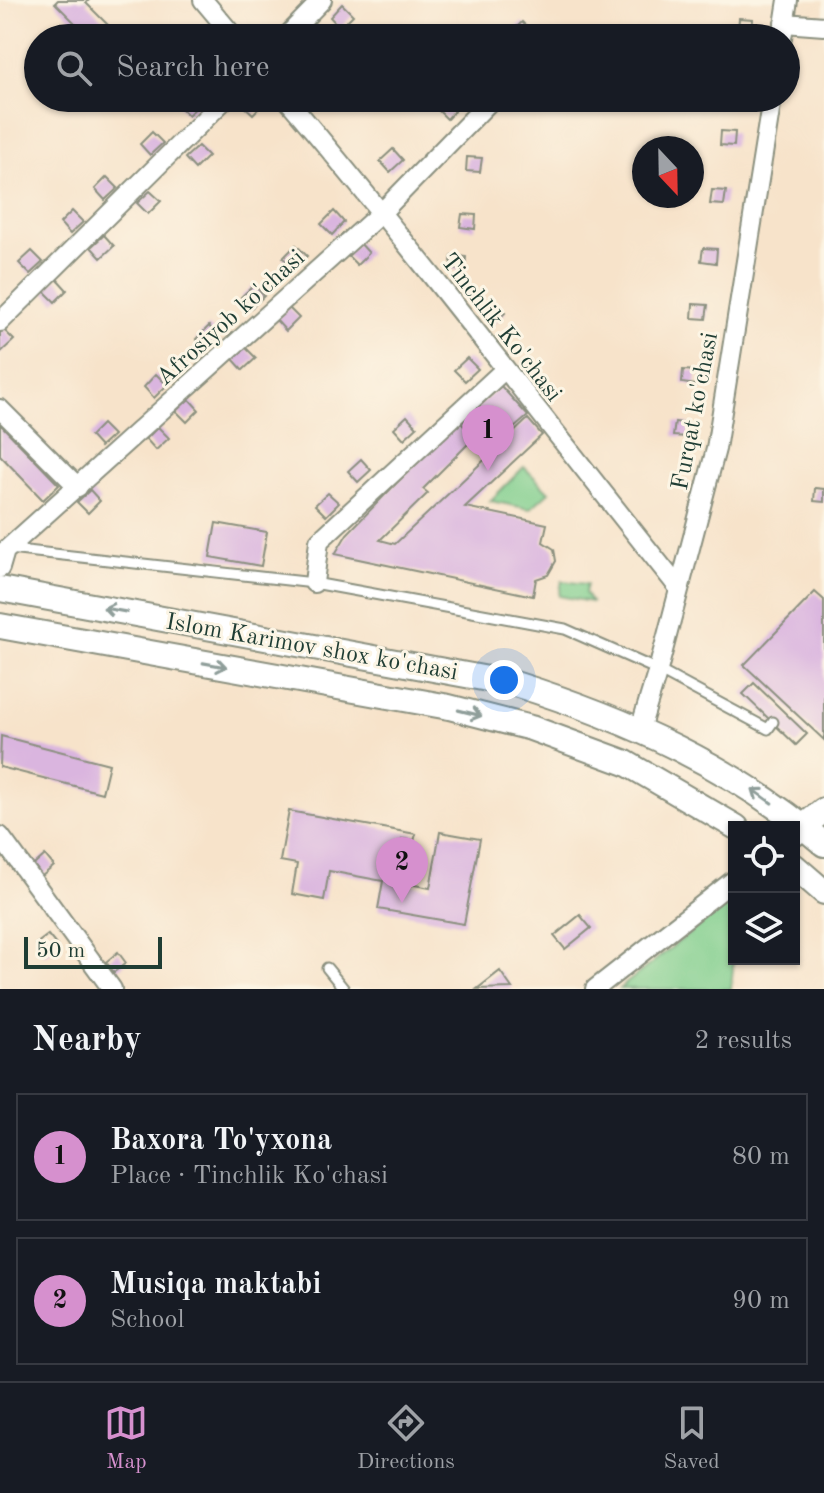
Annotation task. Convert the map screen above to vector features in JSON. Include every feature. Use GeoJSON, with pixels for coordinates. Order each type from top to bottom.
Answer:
{"type":"FeatureCollection","features":[{"type":"Feature","properties":{"kind":"main road","name":"Islom Karimov shox ko'chasi"},"geometry":{"type":"LineString","coordinates":[[0,589],[515,684],[575,703],[640,729],[747,785],[789,821]]}},
{"type":"Feature","properties":{"kind":"main road","name":"Islom Karimov shox ko'chasi"},"geometry":{"type":"LineString","coordinates":[[0,626],[449,707],[531,728],[626,763],[728,822]]}},
{"type":"Feature","properties":{"kind":"main road"},"geometry":{"type":"LineString","coordinates":[[800,829],[824,810]]}},
{"type":"Feature","properties":{"kind":"main road","name":"Islom Karimov shox ko'chasi"},"geometry":{"type":"LineString","coordinates":[[800,831],[824,845]]}},
{"type":"Feature","properties":{"kind":"main road"},"geometry":{"type":"LineString","coordinates":[[800,865],[824,845]]}},
{"type":"Feature","properties":{"kind":"main road"},"geometry":{"type":"LineString","coordinates":[[800,871],[824,892]]}},
{"type":"Feature","properties":{"kind":"street"},"geometry":{"type":"LineString","coordinates":[[203,0],[223,24]]}},
{"type":"Feature","properties":{"kind":"street"},"geometry":{"type":"LineString","coordinates":[[299,24],[322,0]]}},
{"type":"Feature","properties":{"kind":"street"},"geometry":{"type":"LineString","coordinates":[[784,24],[788,0]]}},
{"type":"Feature","properties":{"kind":"street"},"geometry":{"type":"LineString","coordinates":[[800,29],[824,26]]}},
{"type":"Feature","properties":{"kind":"street"},"geometry":{"type":"LineString","coordinates":[[0,322],[212,112]]}},
{"type":"Feature","properties":{"kind":"street","name":"Tinchlik Ko'chasi"},"geometry":{"type":"LineString","coordinates":[[298,112],[382,212],[678,587]]}},
{"type":"Feature","properties":{"kind":"street","name":"Afrosiyob ko'chasi"},"geometry":{"type":"LineString","coordinates":[[3,554],[382,212],[479,112]]}},
{"type":"Feature","properties":{"kind":"street","name":"Furqat ko'chasi"},"geometry":{"type":"LineString","coordinates":[[640,729],[716,449],[770,112]]}},
{"type":"Feature","properties":{"kind":"street"},"geometry":{"type":"LineString","coordinates":[[314,583],[319,541],[504,370]]}},
{"type":"Feature","properties":{"kind":"street"},"geometry":{"type":"LineString","coordinates":[[0,409],[78,487]]}},
{"type":"Feature","properties":{"kind":"street"},"geometry":{"type":"LineString","coordinates":[[0,836],[112,989]]}},
{"type":"Feature","properties":{"kind":"street"},"geometry":{"type":"LineString","coordinates":[[597,988],[728,885]]}},
{"type":"Feature","properties":{"kind":"lane"},"geometry":{"type":"LineString","coordinates":[[3,554],[314,583],[565,629],[658,670],[768,729],[773,722]]}},
{"type":"Feature","properties":{"kind":"lane"},"geometry":{"type":"LineString","coordinates":[[327,968],[344,989]]}},
{"type":"Feature","properties":{"kind":"green space"},"geometry":{"type":"Polygon","coordinates":[[[524,467],[549,492],[530,509],[490,501],[524,467]]]}},
{"type":"Feature","properties":{"kind":"green space"},"geometry":{"type":"Polygon","coordinates":[[[562,581],[587,584],[585,593],[591,602],[559,596],[562,581]]]}},
{"type":"Feature","properties":{"kind":"green space"},"geometry":{"type":"Polygon","coordinates":[[[728,903],[728,965],[733,965],[731,989],[619,989],[728,903]]]}},
{"type":"Feature","properties":{"kind":"building"},"geometry":{"type":"Polygon","coordinates":[[[58,0],[89,0],[86,3],[107,24],[76,24],[55,3],[58,0]]]}},
{"type":"Feature","properties":{"kind":"building"},"geometry":{"type":"Polygon","coordinates":[[[342,4],[353,15],[344,24],[336,24],[330,17],[342,4]]]}},
{"type":"Feature","properties":{"kind":"building"},"geometry":{"type":"Polygon","coordinates":[[[739,18],[753,19],[753,24],[739,24],[739,18]]]}},
{"type":"Feature","properties":{"kind":"building"},"geometry":{"type":"Polygon","coordinates":[[[440,112],[453,112],[447,119],[440,112]]]}},
{"type":"Feature","properties":{"kind":"building"},"geometry":{"type":"Polygon","coordinates":[[[721,131],[735,132],[734,146],[720,145],[721,131]]]}},
{"type":"Feature","properties":{"kind":"building"},"geometry":{"type":"Polygon","coordinates":[[[152,132],[163,143],[150,155],[140,144],[152,132]]]}},
{"type":"Feature","properties":{"kind":"building"},"geometry":{"type":"Polygon","coordinates":[[[198,146],[208,156],[195,169],[185,158],[198,146]]]}},
{"type":"Feature","properties":{"kind":"building"},"geometry":{"type":"Polygon","coordinates":[[[393,149],[403,160],[390,172],[380,161],[393,149]]]}},
{"type":"Feature","properties":{"kind":"building"},"geometry":{"type":"Polygon","coordinates":[[[467,157],[482,158],[480,172],[466,171],[467,157]]]}},
{"type":"Feature","properties":{"kind":"building"},"geometry":{"type":"Polygon","coordinates":[[[107,177],[118,188],[105,200],[95,189],[107,177]]]}},
{"type":"Feature","properties":{"kind":"building"},"geometry":{"type":"Polygon","coordinates":[[[712,190],[726,191],[724,205],[710,204],[712,190]]]}},
{"type":"Feature","properties":{"kind":"building"},"geometry":{"type":"Polygon","coordinates":[[[150,191],[161,201],[148,214],[137,203],[150,191]]]}},
{"type":"Feature","properties":{"kind":"building"},"geometry":{"type":"Polygon","coordinates":[[[72,211],[83,222],[70,234],[60,223],[72,211]]]}},
{"type":"Feature","properties":{"kind":"building"},"geometry":{"type":"Polygon","coordinates":[[[334,211],[344,222],[332,235],[321,224],[334,211]]]}},
{"type":"Feature","properties":{"kind":"building"},"geometry":{"type":"Polygon","coordinates":[[[462,214],[476,215],[475,229],[460,227],[462,214]]]}},
{"type":"Feature","properties":{"kind":"building"},"geometry":{"type":"Polygon","coordinates":[[[104,235],[114,246],[101,258],[91,247],[104,235]]]}},
{"type":"Feature","properties":{"kind":"building"},"geometry":{"type":"Polygon","coordinates":[[[359,242],[369,253],[357,265],[346,254],[359,242]]]}},
{"type":"Feature","properties":{"kind":"building"},"geometry":{"type":"Polygon","coordinates":[[[296,245],[307,256],[294,268],[283,258],[296,245]]]}},
{"type":"Feature","properties":{"kind":"building"},"geometry":{"type":"Polygon","coordinates":[[[703,248],[717,249],[716,263],[701,261],[703,248]]]}},
{"type":"Feature","properties":{"kind":"building"},"geometry":{"type":"Polygon","coordinates":[[[32,251],[43,262],[30,274],[19,263],[32,251]]]}},
{"type":"Feature","properties":{"kind":"building"},"geometry":{"type":"Polygon","coordinates":[[[452,255],[466,257],[465,270],[450,269],[452,255]]]}},
{"type":"Feature","properties":{"kind":"building"},"geometry":{"type":"Polygon","coordinates":[[[57,279],[67,290],[55,302],[44,291],[57,279]]]}},
{"type":"Feature","properties":{"kind":"building"},"geometry":{"type":"Polygon","coordinates":[[[254,285],[264,296],[251,308],[241,297],[254,285]]]}},
{"type":"Feature","properties":{"kind":"building"},"geometry":{"type":"Polygon","coordinates":[[[494,302],[505,313],[492,325],[482,314],[494,302]]]}},
{"type":"Feature","properties":{"kind":"building"},"geometry":{"type":"Polygon","coordinates":[[[693,304],[708,305],[706,319],[692,318],[693,304]]]}},
{"type":"Feature","properties":{"kind":"building"},"geometry":{"type":"Polygon","coordinates":[[[288,307],[299,318],[286,331],[276,320],[288,307]]]}},
{"type":"Feature","properties":{"kind":"building"},"geometry":{"type":"Polygon","coordinates":[[[209,326],[219,337],[207,350],[196,339],[209,326]]]}},
{"type":"Feature","properties":{"kind":"building"},"geometry":{"type":"Polygon","coordinates":[[[3,329],[14,340],[0,353],[0,333],[3,329]]]}},
{"type":"Feature","properties":{"kind":"building"},"geometry":{"type":"Polygon","coordinates":[[[245,347],[256,358],[243,370],[233,359],[245,347]]]}},
{"type":"Feature","properties":{"kind":"building"},"geometry":{"type":"Polygon","coordinates":[[[467,358],[478,369],[465,381],[454,370],[467,358]]]}},
{"type":"Feature","properties":{"kind":"building"},"geometry":{"type":"Polygon","coordinates":[[[683,370],[697,371],[696,385],[682,383],[683,370]]]}},
{"type":"Feature","properties":{"kind":"building"},"geometry":{"type":"Polygon","coordinates":[[[156,374],[167,385],[154,398],[144,387],[156,374]]]}},
{"type":"Feature","properties":{"kind":"building"},"geometry":{"type":"Polygon","coordinates":[[[501,386],[528,416],[492,447],[466,418],[501,386]]]}},
{"type":"Feature","properties":{"kind":"building"},"geometry":{"type":"Polygon","coordinates":[[[189,399],[199,410],[187,422],[176,411],[189,399]]]}},
{"type":"Feature","properties":{"kind":"building"},"geometry":{"type":"Polygon","coordinates":[[[407,416],[417,427],[404,439],[394,428],[407,416]]]}},
{"type":"Feature","properties":{"kind":"building"},"geometry":{"type":"Polygon","coordinates":[[[528,419],[542,435],[465,507],[547,524],[543,542],[554,549],[556,561],[548,575],[536,579],[533,596],[335,554],[347,534],[458,420],[475,437],[423,489],[428,493],[380,540],[395,544],[528,419]]]}},
{"type":"Feature","properties":{"kind":"building"},"geometry":{"type":"Polygon","coordinates":[[[675,422],[689,424],[688,437],[673,436],[675,422]]]}},
{"type":"Feature","properties":{"kind":"building"},"geometry":{"type":"Polygon","coordinates":[[[0,424],[59,485],[43,500],[0,455],[0,424]]]}},
{"type":"Feature","properties":{"kind":"building"},"geometry":{"type":"Polygon","coordinates":[[[102,424],[113,435],[100,447],[90,436],[102,424]]]}},
{"type":"Feature","properties":{"kind":"building"},"geometry":{"type":"Polygon","coordinates":[[[158,427],[169,438],[156,450],[146,439],[158,427]]]}},
{"type":"Feature","properties":{"kind":"building"},"geometry":{"type":"Polygon","coordinates":[[[361,459],[371,470],[358,482],[348,471],[361,459]]]}},
{"type":"Feature","properties":{"kind":"building"},"geometry":{"type":"Polygon","coordinates":[[[815,488],[824,489],[824,502],[814,501],[815,488]]]}},
{"type":"Feature","properties":{"kind":"building"},"geometry":{"type":"Polygon","coordinates":[[[90,490],[100,501],[88,513],[77,502],[90,490]]]}},
{"type":"Feature","properties":{"kind":"building"},"geometry":{"type":"Polygon","coordinates":[[[328,493],[339,503],[326,516],[315,505],[328,493]]]}},
{"type":"Feature","properties":{"kind":"building"},"geometry":{"type":"Polygon","coordinates":[[[216,523],[267,532],[261,566],[210,557],[216,523]]]}},
{"type":"Feature","properties":{"kind":"building"},"geometry":{"type":"Polygon","coordinates":[[[815,592],[824,600],[824,740],[744,665],[815,592]]]}},
{"type":"Feature","properties":{"kind":"building"},"geometry":{"type":"Polygon","coordinates":[[[754,683],[807,734],[796,745],[743,694],[754,683]]]}},
{"type":"Feature","properties":{"kind":"building"},"geometry":{"type":"Polygon","coordinates":[[[1,736],[109,764],[102,793],[0,767],[1,736]]]}},
{"type":"Feature","properties":{"kind":"building"},"geometry":{"type":"Polygon","coordinates":[[[289,811],[416,834],[414,841],[402,839],[394,881],[430,888],[440,832],[480,839],[464,924],[378,909],[383,881],[329,871],[324,900],[292,894],[297,864],[280,861],[289,811]]]}},
{"type":"Feature","properties":{"kind":"building"},"geometry":{"type":"Polygon","coordinates":[[[45,855],[54,866],[42,876],[34,865],[45,855]]]}},
{"type":"Feature","properties":{"kind":"building"},"geometry":{"type":"Polygon","coordinates":[[[580,915],[591,928],[565,949],[554,936],[580,915]]]}},
{"type":"Feature","properties":{"kind":"building"},"geometry":{"type":"Polygon","coordinates":[[[48,935],[57,946],[45,955],[36,944],[48,935]]]}},
{"type":"Feature","properties":{"kind":"building"},"geometry":{"type":"Polygon","coordinates":[[[118,952],[126,963],[114,972],[106,962],[118,952]]]}},
{"type":"Feature","properties":{"kind":"building"},"geometry":{"type":"Polygon","coordinates":[[[500,971],[512,988],[477,989],[500,971]]]}},
{"type":"Feature","properties":{"kind":"place","name":"Baxora To'yxona"},"geometry":{"type":"Point","coordinates":[488,471]}},
{"type":"Feature","properties":{"kind":"place","name":"Musiqa maktabi"},"geometry":{"type":"Point","coordinates":[402,903]}}]}
